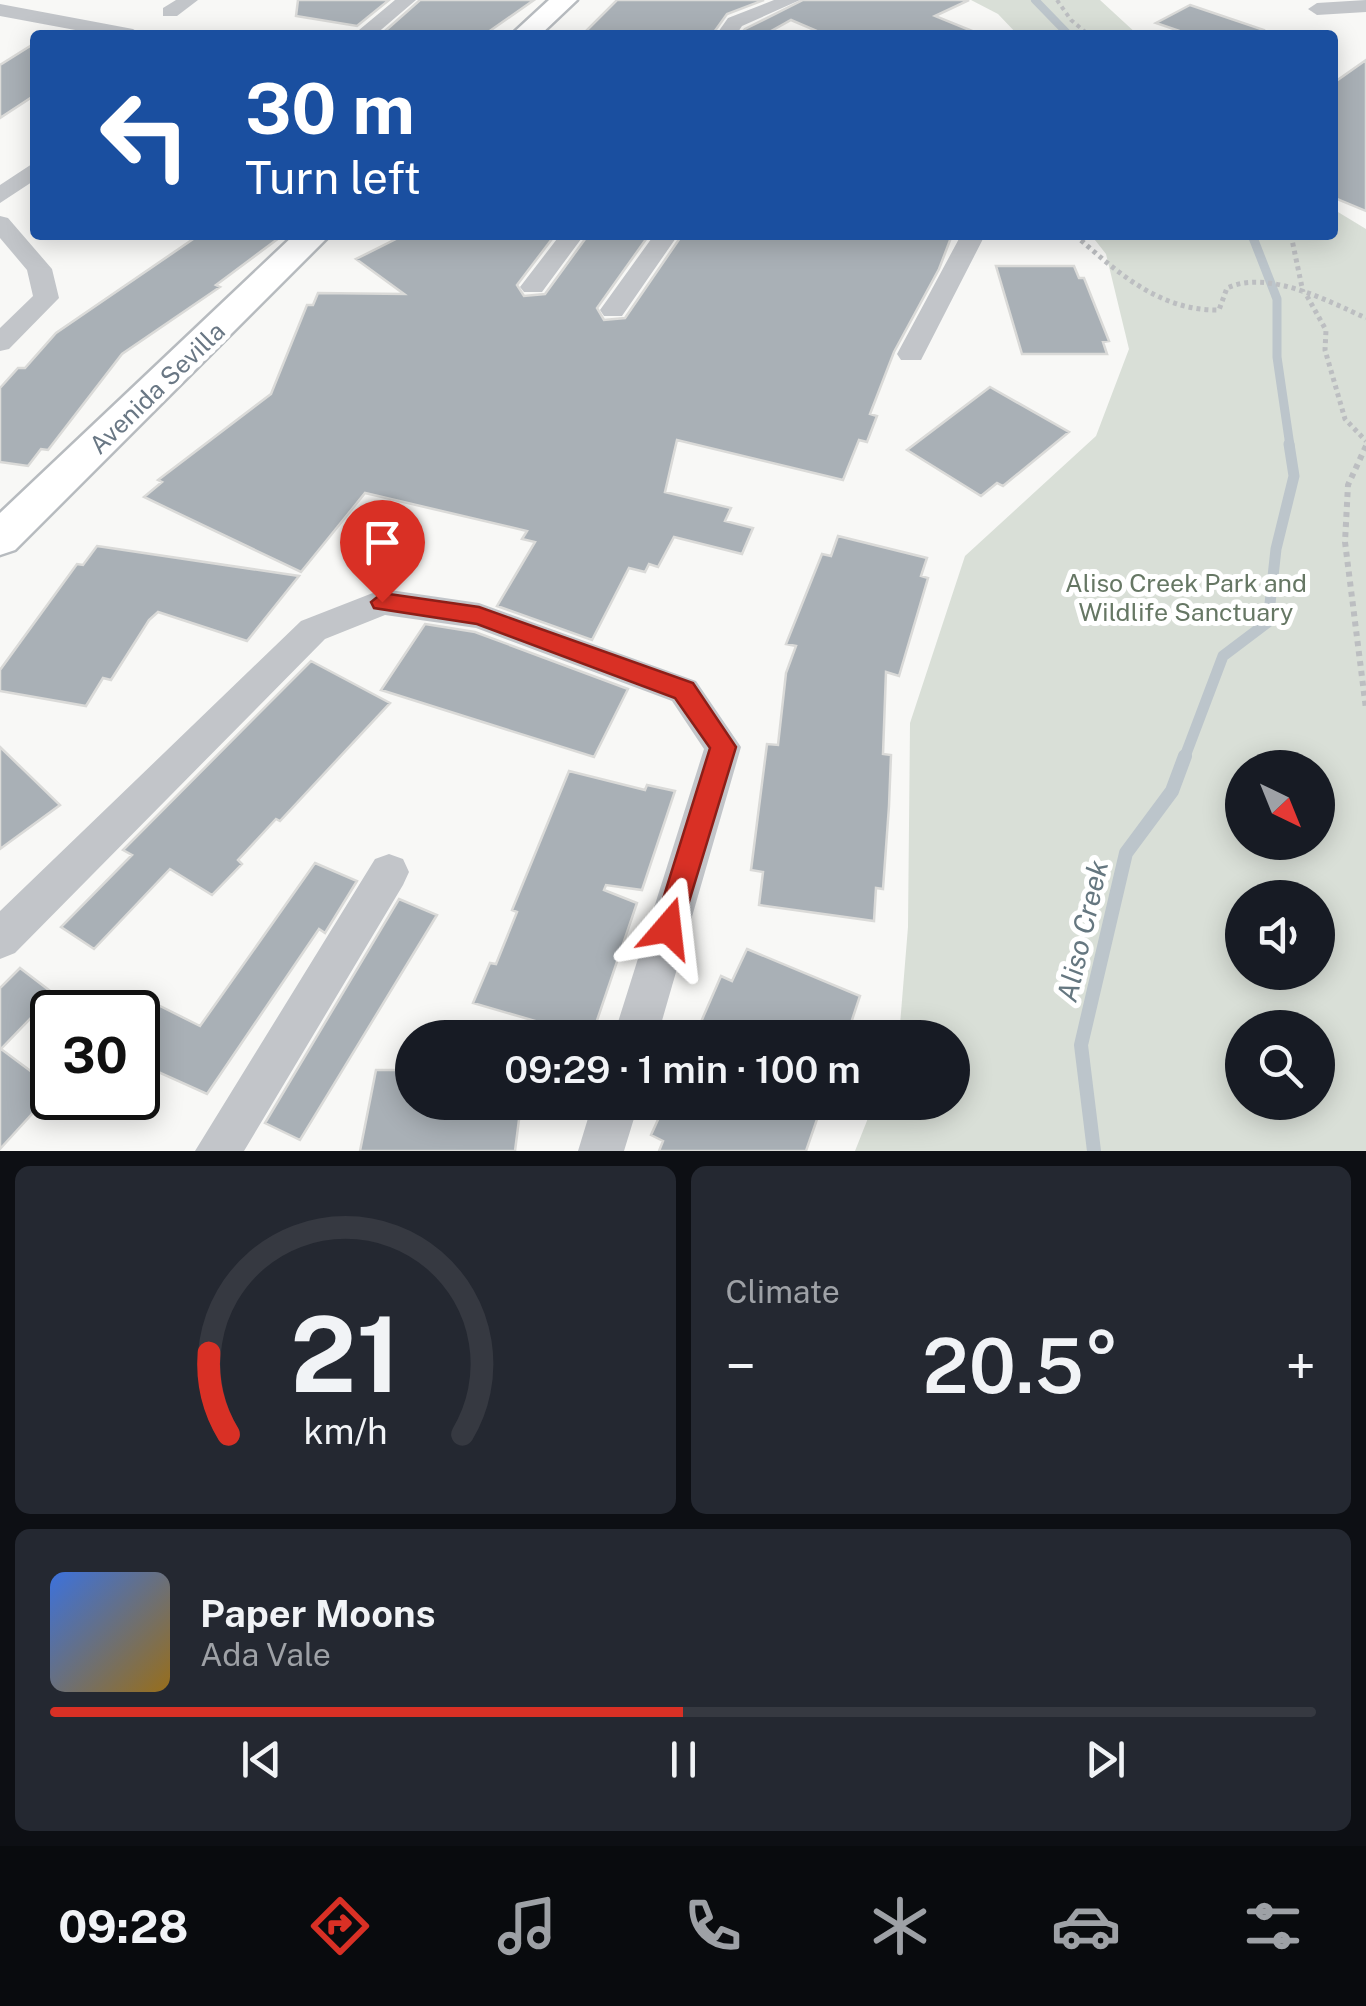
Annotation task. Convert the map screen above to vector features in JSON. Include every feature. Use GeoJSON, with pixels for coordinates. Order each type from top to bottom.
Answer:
{"type":"FeatureCollection","features":[{"type":"Feature","properties":{"kind":"street"},"geometry":{"type":"LineString","coordinates":[[0,34],[64,0]]}},
{"type":"Feature","properties":{"kind":"street"},"geometry":{"type":"LineString","coordinates":[[170,12],[189,0]]}},
{"type":"Feature","properties":{"kind":"street"},"geometry":{"type":"LineString","coordinates":[[369,30],[406,0]]}},
{"type":"Feature","properties":{"kind":"street"},"geometry":{"type":"LineString","coordinates":[[530,30],[564,0]]}},
{"type":"Feature","properties":{"kind":"street"},"geometry":{"type":"LineString","coordinates":[[729,30],[735,22],[791,0]]}},
{"type":"Feature","properties":{"kind":"street"},"geometry":{"type":"LineString","coordinates":[[1316,8],[1366,6]]}},
{"type":"Feature","properties":{"kind":"street"},"geometry":{"type":"LineString","coordinates":[[0,10],[108,30]]}},
{"type":"Feature","properties":{"kind":"street"},"geometry":{"type":"LineString","coordinates":[[0,196],[30,173]]}},
{"type":"Feature","properties":{"kind":"street"},"geometry":{"type":"LineString","coordinates":[[0,223],[40,269],[46,298],[0,343]]}},
{"type":"Feature","properties":{"kind":"street","name":"Avenida Sevilla"},"geometry":{"type":"LineString","coordinates":[[0,539],[308,240]]}},
{"type":"Feature","properties":{"kind":"street"},"geometry":{"type":"LineString","coordinates":[[533,287],[568,240]]}},
{"type":"Feature","properties":{"kind":"street"},"geometry":{"type":"LineString","coordinates":[[613,310],[662,240]]}},
{"type":"Feature","properties":{"kind":"street"},"geometry":{"type":"LineString","coordinates":[[911,354],[971,240]]}},
{"type":"Feature","properties":{"kind":"street"},"geometry":{"type":"LineString","coordinates":[[0,939],[313,630],[382,602],[479,616],[684,690],[723,747],[640,1020]]}},
{"type":"Feature","properties":{"kind":"street"},"geometry":{"type":"LineString","coordinates":[[218,1151],[389,872]]}},
{"type":"Feature","properties":{"kind":"street"},"geometry":{"type":"LineString","coordinates":[[601,1151],[610,1120]]}},
{"type":"Feature","properties":{"kind":"path"},"geometry":{"type":"LineString","coordinates":[[1057,0],[1084,30]]}},
{"type":"Feature","properties":{"kind":"path"},"geometry":{"type":"LineString","coordinates":[[1082,240],[1155,296],[1182,309],[1200,313],[1219,310],[1224,291],[1248,283],[1290,289],[1366,318]]}},
{"type":"Feature","properties":{"kind":"path"},"geometry":{"type":"LineString","coordinates":[[1292,240],[1305,294],[1326,330],[1324,350],[1346,419],[1366,444],[1348,485],[1344,542],[1366,709]]}},
{"type":"Feature","properties":{"kind":"green space"},"geometry":{"type":"Polygon","coordinates":[[[971,0],[1100,0],[1133,30],[1013,30],[998,14],[971,0]]]}},
{"type":"Feature","properties":{"kind":"green space","name":"Aliso Creek Park and Wildlife Sanctuary"},"geometry":{"type":"Polygon","coordinates":[[[1338,212],[1366,229],[1366,1151],[855,1151],[867,1120],[970,1120],[970,1020],[900,1020],[908,927],[910,723],[965,556],[1096,436],[1129,349],[1106,254],[1095,240],[1338,240],[1338,212]]]}},
{"type":"Feature","properties":{"kind":"building"},"geometry":{"type":"Polygon","coordinates":[[[298,0],[389,0],[357,26],[296,16],[298,0]]]}},
{"type":"Feature","properties":{"kind":"building"},"geometry":{"type":"Polygon","coordinates":[[[420,0],[534,0],[491,30],[386,30],[420,0]]]}},
{"type":"Feature","properties":{"kind":"building"},"geometry":{"type":"Polygon","coordinates":[[[617,0],[764,0],[727,14],[716,30],[587,30],[617,0]]]}},
{"type":"Feature","properties":{"kind":"building"},"geometry":{"type":"Polygon","coordinates":[[[803,0],[969,0],[935,16],[970,30],[814,30],[791,20],[773,30],[745,29],[803,0]]]}},
{"type":"Feature","properties":{"kind":"building"},"geometry":{"type":"Polygon","coordinates":[[[1190,5],[1264,30],[1176,30],[1156,23],[1190,5]]]}},
{"type":"Feature","properties":{"kind":"building"},"geometry":{"type":"Polygon","coordinates":[[[30,46],[30,98],[0,118],[0,65],[30,46]]]}},
{"type":"Feature","properties":{"kind":"building"},"geometry":{"type":"Polygon","coordinates":[[[1366,60],[1366,211],[1338,199],[1338,80],[1366,60]]]}},
{"type":"Feature","properties":{"kind":"building"},"geometry":{"type":"Polygon","coordinates":[[[192,240],[276,240],[216,285],[220,287],[122,354],[48,450],[41,449],[28,466],[0,462],[0,388],[18,368],[25,368],[56,333],[192,240]]]}},
{"type":"Feature","properties":{"kind":"building"},"geometry":{"type":"Polygon","coordinates":[[[394,240],[551,240],[517,285],[524,296],[545,294],[584,240],[645,240],[597,308],[604,320],[625,318],[679,240],[950,240],[939,269],[894,352],[870,414],[877,416],[867,442],[859,440],[843,480],[677,440],[665,492],[731,508],[725,521],[753,528],[742,554],[674,537],[658,567],[649,564],[645,572],[629,568],[592,640],[497,606],[535,542],[522,539],[527,531],[365,493],[301,572],[144,497],[162,482],[158,480],[271,394],[307,305],[313,305],[318,293],[404,294],[356,259],[394,240]]]}},
{"type":"Feature","properties":{"kind":"building"},"geometry":{"type":"Polygon","coordinates":[[[996,266],[1074,266],[1079,278],[1084,278],[1109,341],[1103,342],[1107,354],[1022,354],[996,266]]]}},
{"type":"Feature","properties":{"kind":"building"},"geometry":{"type":"Polygon","coordinates":[[[990,387],[1069,432],[1003,486],[997,483],[981,496],[907,450],[990,387]]]}},
{"type":"Feature","properties":{"kind":"building"},"geometry":{"type":"Polygon","coordinates":[[[838,536],[927,558],[921,576],[928,578],[899,676],[886,672],[883,754],[891,755],[889,806],[883,889],[876,888],[874,921],[759,905],[763,872],[751,870],[767,744],[778,745],[786,673],[796,646],[786,644],[822,554],[831,556],[838,536]]]}},
{"type":"Feature","properties":{"kind":"building"},"geometry":{"type":"Polygon","coordinates":[[[97,546],[299,576],[247,641],[158,612],[111,680],[103,678],[86,706],[0,691],[0,670],[77,564],[83,565],[97,546]]]}},
{"type":"Feature","properties":{"kind":"building"},"geometry":{"type":"Polygon","coordinates":[[[425,624],[475,632],[628,689],[594,757],[381,690],[425,624]]]}},
{"type":"Feature","properties":{"kind":"building"},"geometry":{"type":"Polygon","coordinates":[[[311,661],[390,703],[280,821],[276,819],[212,895],[170,869],[94,949],[61,927],[132,855],[123,850],[311,661]]]}},
{"type":"Feature","properties":{"kind":"building"},"geometry":{"type":"Polygon","coordinates":[[[0,747],[60,805],[0,849],[0,747]]]}},
{"type":"Feature","properties":{"kind":"building"},"geometry":{"type":"Polygon","coordinates":[[[569,771],[645,790],[647,785],[675,791],[642,890],[606,885],[604,890],[637,903],[597,1020],[532,1020],[473,1003],[490,963],[496,964],[517,912],[512,910],[569,771]]]}},
{"type":"Feature","properties":{"kind":"building"},"geometry":{"type":"Polygon","coordinates":[[[315,863],[357,881],[325,933],[319,929],[207,1094],[160,1073],[160,1006],[200,1026],[315,863]]]}},
{"type":"Feature","properties":{"kind":"building"},"geometry":{"type":"Polygon","coordinates":[[[399,899],[437,915],[300,1140],[265,1123],[399,899]]]}},
{"type":"Feature","properties":{"kind":"building"},"geometry":{"type":"Polygon","coordinates":[[[747,949],[860,996],[852,1020],[702,1020],[721,976],[732,981],[747,949]]]}},
{"type":"Feature","properties":{"kind":"building"},"geometry":{"type":"Polygon","coordinates":[[[20,968],[49,990],[30,990],[30,1019],[1,1049],[30,1071],[30,1116],[0,1149],[0,988],[20,968]]]}},
{"type":"Feature","properties":{"kind":"building"},"geometry":{"type":"Polygon","coordinates":[[[376,1070],[395,1070],[395,1120],[519,1120],[515,1151],[360,1151],[376,1070]]]}},
{"type":"Feature","properties":{"kind":"building"},"geometry":{"type":"Polygon","coordinates":[[[658,1120],[817,1120],[806,1151],[659,1151],[663,1141],[651,1135],[658,1120]]]}},
{"type":"Feature","properties":{"kind":"waterway","name":"Aliso Creek"},"geometry":{"type":"LineString","coordinates":[[1035,0],[1064,30]]}},
{"type":"Feature","properties":{"kind":"waterway","name":"Aliso Creek"},"geometry":{"type":"LineString","coordinates":[[1254,240],[1277,299],[1277,357],[1290,446]]}},
{"type":"Feature","properties":{"kind":"waterway","name":"Aliso Creek"},"geometry":{"type":"LineString","coordinates":[[1184,759],[1223,656],[1268,622],[1276,549],[1294,476],[1289,444]]}},
{"type":"Feature","properties":{"kind":"waterway","name":"Aliso Creek"},"geometry":{"type":"LineString","coordinates":[[1094,1151],[1081,1045],[1126,853],[1172,791],[1185,756]]}},
{"type":"Feature","properties":{"kind":"route"},"geometry":{"type":"LineString","coordinates":[[382,602],[479,616],[684,690],[723,747],[668,928]]}}]}
